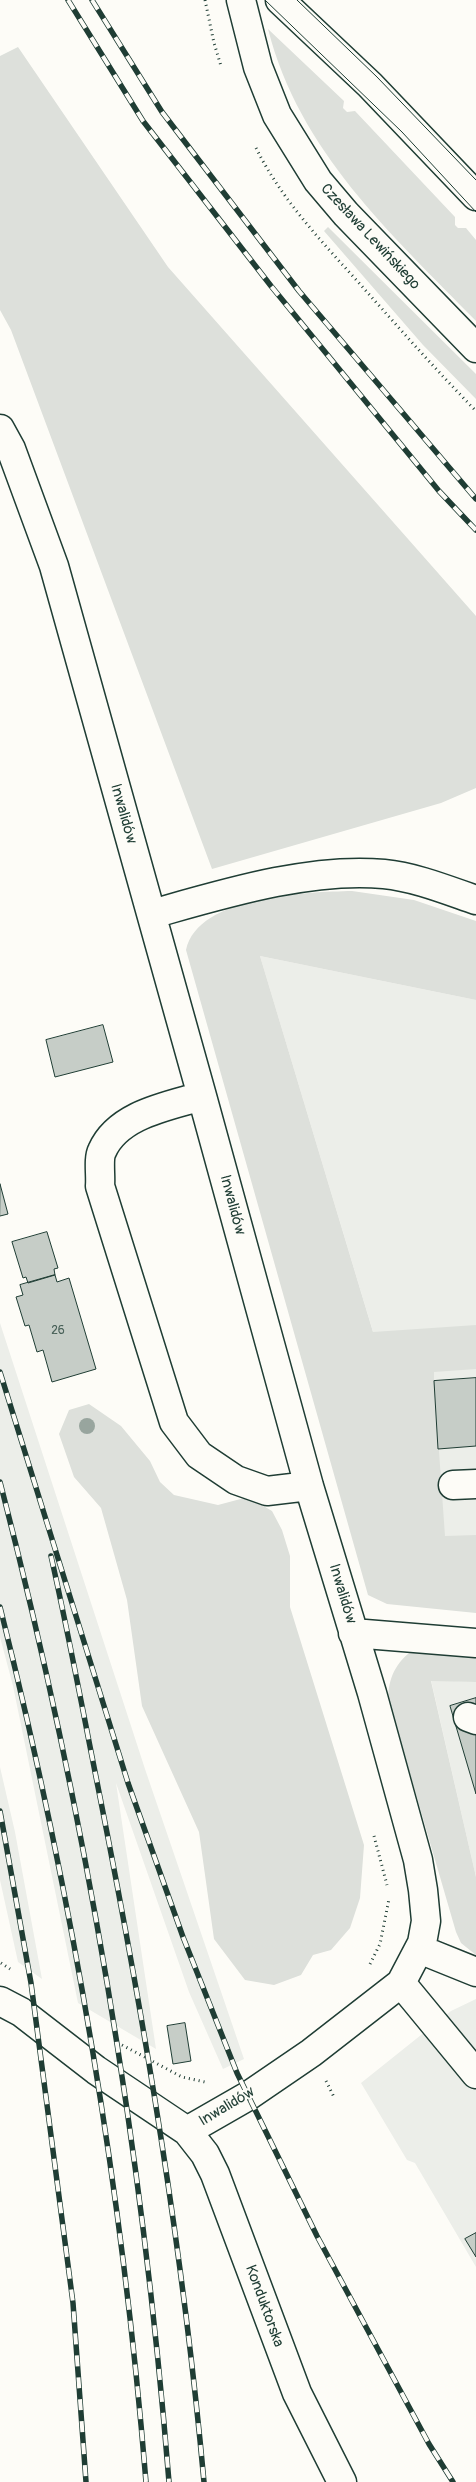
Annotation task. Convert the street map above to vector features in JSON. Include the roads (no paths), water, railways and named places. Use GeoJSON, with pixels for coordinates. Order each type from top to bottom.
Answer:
{"type":"FeatureCollection","features":[{"type":"Feature","properties":{"kind":"street","name":"Czesława Lewińskiego"},"geometry":{"type":"LineString","coordinates":[[242,0],[258,67],[277,115],[304,160],[346,214],[476,348]]}},
{"type":"Feature","properties":{"kind":"street"},"geometry":{"type":"LineString","coordinates":[[280,0],[370,85],[476,196]]}},
{"type":"Feature","properties":{"kind":"street","name":"Inwalidów"},"geometry":{"type":"LineString","coordinates":[[0,429],[11,449],[54,566],[309,1486],[418,1860],[426,1921],[419,1949],[401,1983],[311,2053],[248,2096],[187,2131],[96,2070],[21,2012],[0,2001]]}},
{"type":"Feature","properties":{"kind":"street"},"geometry":{"type":"LineString","coordinates":[[152,914],[221,894],[325,874],[385,874],[442,888],[476,900]]}},
{"type":"Feature","properties":{"kind":"street"},"geometry":{"type":"LineString","coordinates":[[202,1096],[147,1113],[118,1129],[102,1151],[100,1186],[174,1422],[199,1455],[236,1480],[267,1491],[309,1486]]}},
{"type":"Feature","properties":{"kind":"street"},"geometry":{"type":"LineString","coordinates":[[353,1633],[476,1643]]}},
{"type":"Feature","properties":{"kind":"street"},"geometry":{"type":"LineString","coordinates":[[419,1949],[476,1972]]}},
{"type":"Feature","properties":{"kind":"street"},"geometry":{"type":"LineString","coordinates":[[401,1983],[476,2074]]}},
{"type":"Feature","properties":{"kind":"street","name":"Konduktorska"},"geometry":{"type":"LineString","coordinates":[[187,2131],[205,2154],[215,2174],[297,2393],[342,2482]]}},
{"type":"Feature","properties":{"kind":"tram line"},"geometry":{"type":"LineString","coordinates":[[265,0],[402,132],[476,212]]}},
{"type":"Feature","properties":{"kind":"tram line"},"geometry":{"type":"LineString","coordinates":[[297,0],[377,77],[476,180]]}},
{"type":"Feature","properties":{"kind":"railway"},"geometry":{"type":"LineString","coordinates":[[68,0],[143,121],[271,286],[439,491],[476,530]]}},
{"type":"Feature","properties":{"kind":"railway"},"geometry":{"type":"LineString","coordinates":[[92,0],[162,112],[299,291],[476,499]]}},
{"type":"Feature","properties":{"kind":"railway"},"geometry":{"type":"LineString","coordinates":[[0,1372],[128,1783],[183,1937],[237,2073],[317,2236],[429,2444],[453,2482]]}},
{"type":"Feature","properties":{"kind":"railway"},"geometry":{"type":"LineString","coordinates":[[0,1482],[31,1605],[58,1729],[84,1853],[106,1978],[143,2229],[169,2482]]}},
{"type":"Feature","properties":{"kind":"railway"},"geometry":{"type":"LineString","coordinates":[[51,1556],[117,1882],[147,2053],[174,2224],[204,2482]]}},
{"type":"Feature","properties":{"kind":"railway"},"geometry":{"type":"LineString","coordinates":[[0,1607],[50,1823],[72,1932],[91,2042],[123,2261],[136,2371],[146,2482]]}},
{"type":"Feature","properties":{"kind":"railway"},"geometry":{"type":"LineString","coordinates":[[0,1811],[31,1983],[73,2303],[86,2482]]}}]}
